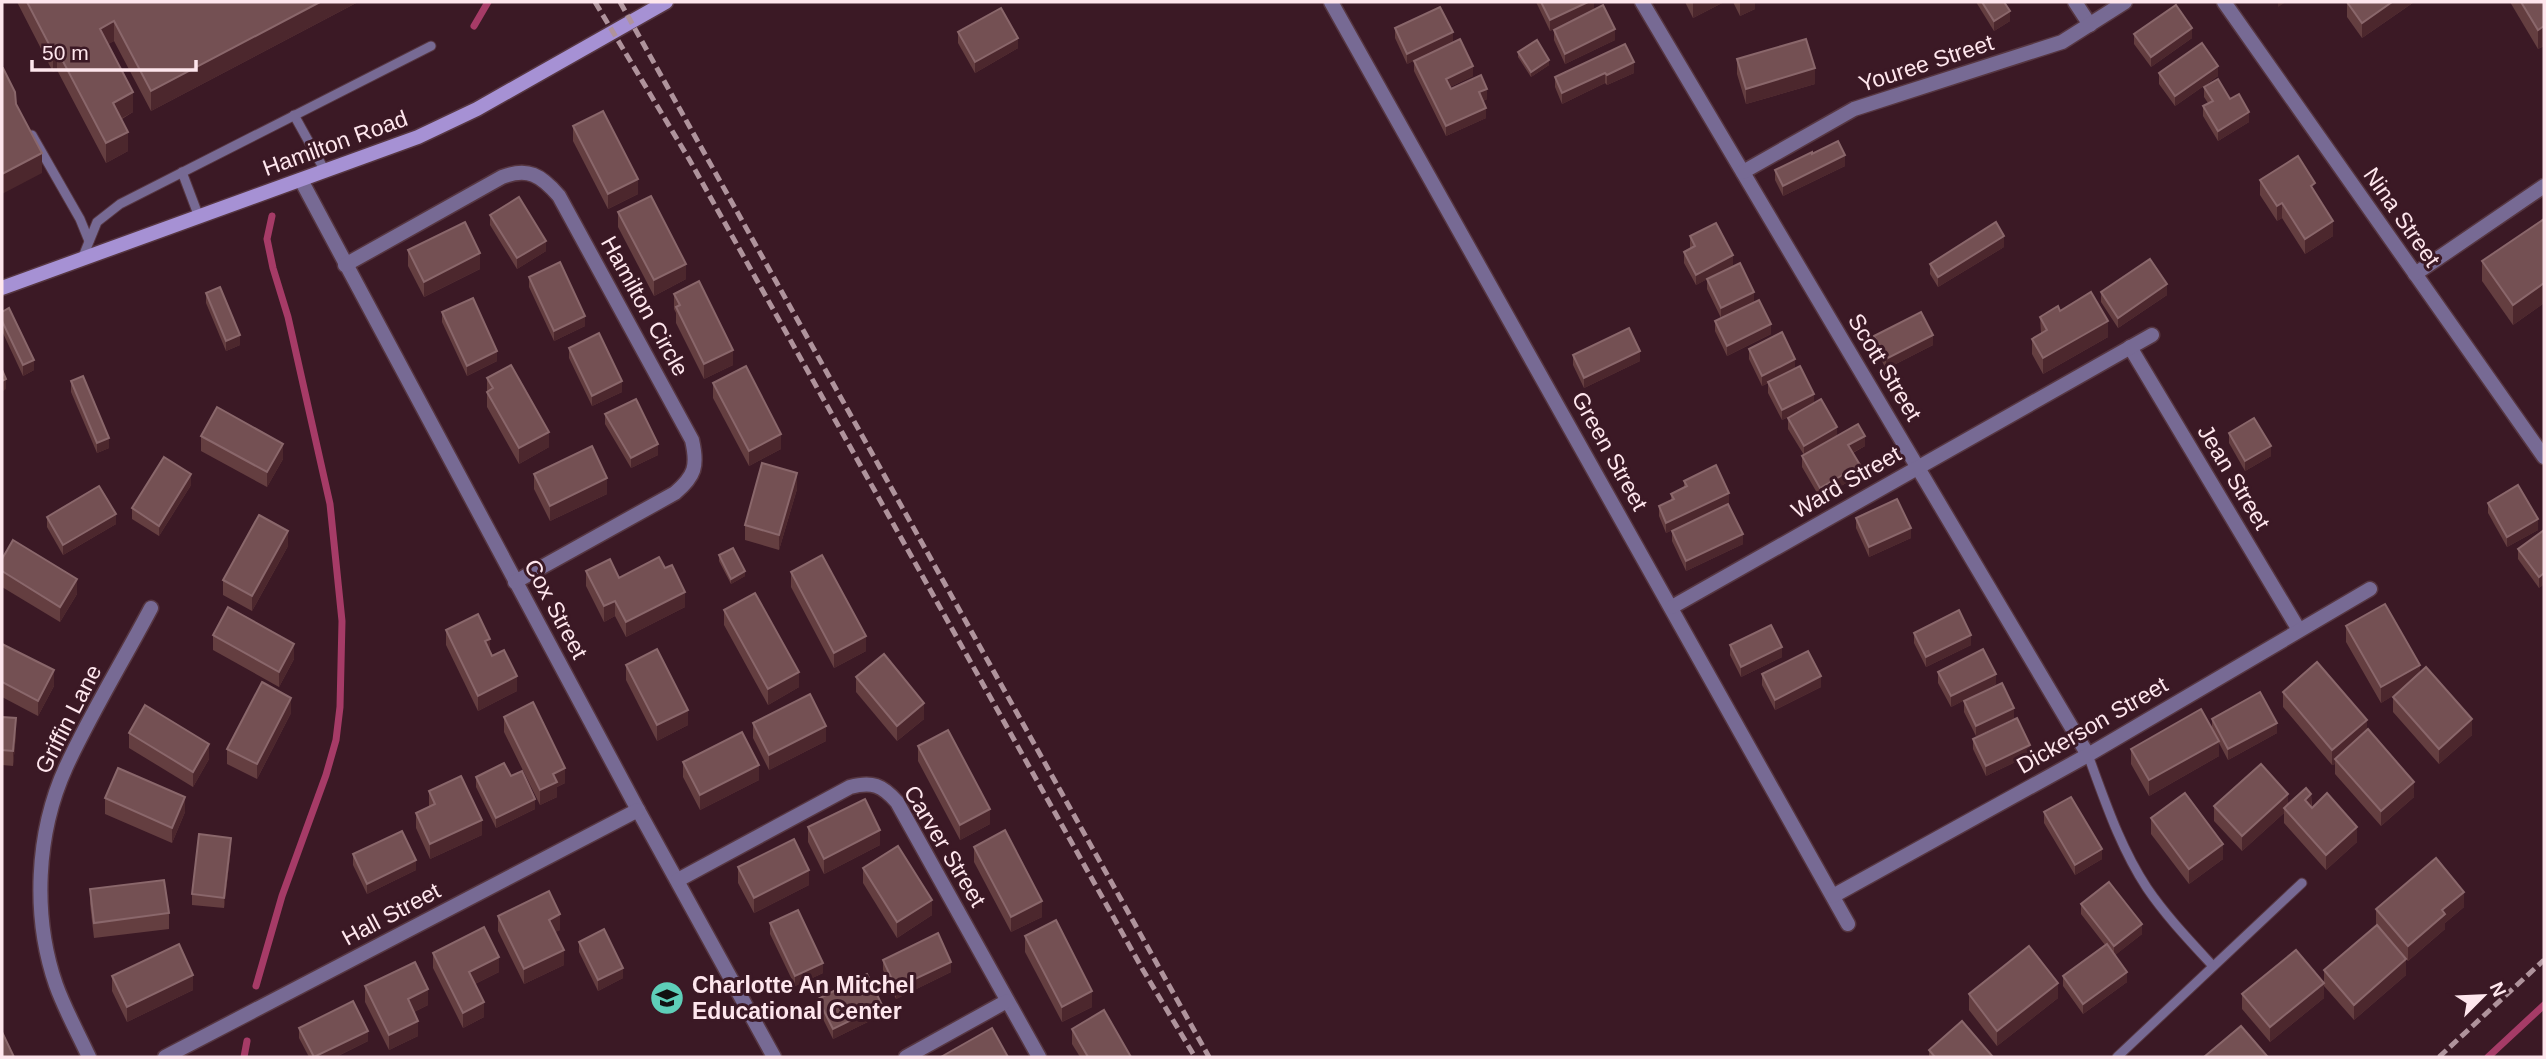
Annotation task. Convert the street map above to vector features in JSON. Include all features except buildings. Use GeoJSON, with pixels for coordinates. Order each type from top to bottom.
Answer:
{"type":"FeatureCollection","features":[{"type":"Feature","properties":{"kind":"street","name":"Hamilton Road"},"geometry":{"type":"LineString","coordinates":[[2,288],[301,180],[443,125],[486,104],[666,2]]}},
{"type":"Feature","properties":{"kind":"street","name":"Green Street"},"geometry":{"type":"LineString","coordinates":[[1331,2],[1848,925]]}},
{"type":"Feature","properties":{"kind":"street","name":"Scott Street"},"geometry":{"type":"LineString","coordinates":[[1642,2],[2088,755]]}},
{"type":"Feature","properties":{"kind":"street"},"geometry":{"type":"LineString","coordinates":[[2075,2],[2090,25]]}},
{"type":"Feature","properties":{"kind":"street","name":"Youree Street"},"geometry":{"type":"LineString","coordinates":[[1743,173],[1854,109],[2040,51],[2076,35],[2125,2]]}},
{"type":"Feature","properties":{"kind":"street","name":"Nina Street"},"geometry":{"type":"LineString","coordinates":[[2224,2],[2544,457]]}},
{"type":"Feature","properties":{"kind":"street","name":"Hamilton Circle"},"geometry":{"type":"LineString","coordinates":[[345,265],[502,177],[517,171],[533,174],[548,183],[559,196],[692,440],[696,458],[693,474],[675,493],[515,582]]}},
{"type":"Feature","properties":{"kind":"street","name":"Cox Street"},"geometry":{"type":"LineString","coordinates":[[301,180],[515,582],[774,1057]]}},
{"type":"Feature","properties":{"kind":"street"},"geometry":{"type":"LineString","coordinates":[[2415,274],[2544,186]]}},
{"type":"Feature","properties":{"kind":"street","name":"Ward Street"},"geometry":{"type":"LineString","coordinates":[[1672,607],[2152,335]]}},
{"type":"Feature","properties":{"kind":"street","name":"Jean Street"},"geometry":{"type":"LineString","coordinates":[[2130,347],[2299,630]]}},
{"type":"Feature","properties":{"kind":"street","name":"Dickerson Street"},"geometry":{"type":"LineString","coordinates":[[1833,896],[2088,755],[2370,589]]}},
{"type":"Feature","properties":{"kind":"street","name":"Griffin Lane"},"geometry":{"type":"LineString","coordinates":[[89,1057],[56,983],[47,950],[40,892],[46,831],[54,798],[66,767],[151,608]]}},
{"type":"Feature","properties":{"kind":"street","name":"Carver Street"},"geometry":{"type":"LineString","coordinates":[[678,880],[850,787],[865,783],[879,785],[897,802],[1039,1057]]}},
{"type":"Feature","properties":{"kind":"street","name":"Hall Street"},"geometry":{"type":"LineString","coordinates":[[166,1057],[638,810]]}},
{"type":"Feature","properties":{"kind":"street"},"geometry":{"type":"LineString","coordinates":[[906,1057],[1007,1001]]}},
{"type":"Feature","properties":{"kind":"lane"},"geometry":{"type":"LineString","coordinates":[[81,259],[97,222],[120,204],[431,46]]}},
{"type":"Feature","properties":{"kind":"lane"},"geometry":{"type":"LineString","coordinates":[[294,116],[325,171]]}},
{"type":"Feature","properties":{"kind":"lane"},"geometry":{"type":"LineString","coordinates":[[28,128],[89,241]]}},
{"type":"Feature","properties":{"kind":"lane"},"geometry":{"type":"LineString","coordinates":[[182,172],[200,217]]}},
{"type":"Feature","properties":{"kind":"lane"},"geometry":{"type":"LineString","coordinates":[[2088,755],[2113,825],[2147,889],[2213,966]]}},
{"type":"Feature","properties":{"kind":"lane"},"geometry":{"type":"LineString","coordinates":[[2117,1057],[2302,883]]}},
{"type":"Feature","properties":{"kind":"waterway"},"geometry":{"type":"LineString","coordinates":[[474,26],[488,2]]}},
{"type":"Feature","properties":{"kind":"waterway"},"geometry":{"type":"LineString","coordinates":[[256,986],[282,896],[336,740],[340,707],[342,621],[330,504],[288,317],[267,239],[272,216]]}},
{"type":"Feature","properties":{"kind":"waterway"},"geometry":{"type":"LineString","coordinates":[[2488,1057],[2544,1005]]}},
{"type":"Feature","properties":{"kind":"waterway"},"geometry":{"type":"LineString","coordinates":[[244,1057],[247,1041]]}},
{"type":"Feature","properties":{"kind":"railway"},"geometry":{"type":"LineString","coordinates":[[595,2],[689,159],[1143,970],[1195,1057]]}},
{"type":"Feature","properties":{"kind":"railway"},"geometry":{"type":"LineString","coordinates":[[620,2],[1209,1057]]}},
{"type":"Feature","properties":{"kind":"railway"},"geometry":{"type":"LineString","coordinates":[[2439,1057],[2544,960]]}},
{"type":"Feature","properties":{"kind":"place","name":"Charlotte An Mitchel Educational Center"},"geometry":{"type":"Point","coordinates":[667,998]}}]}
